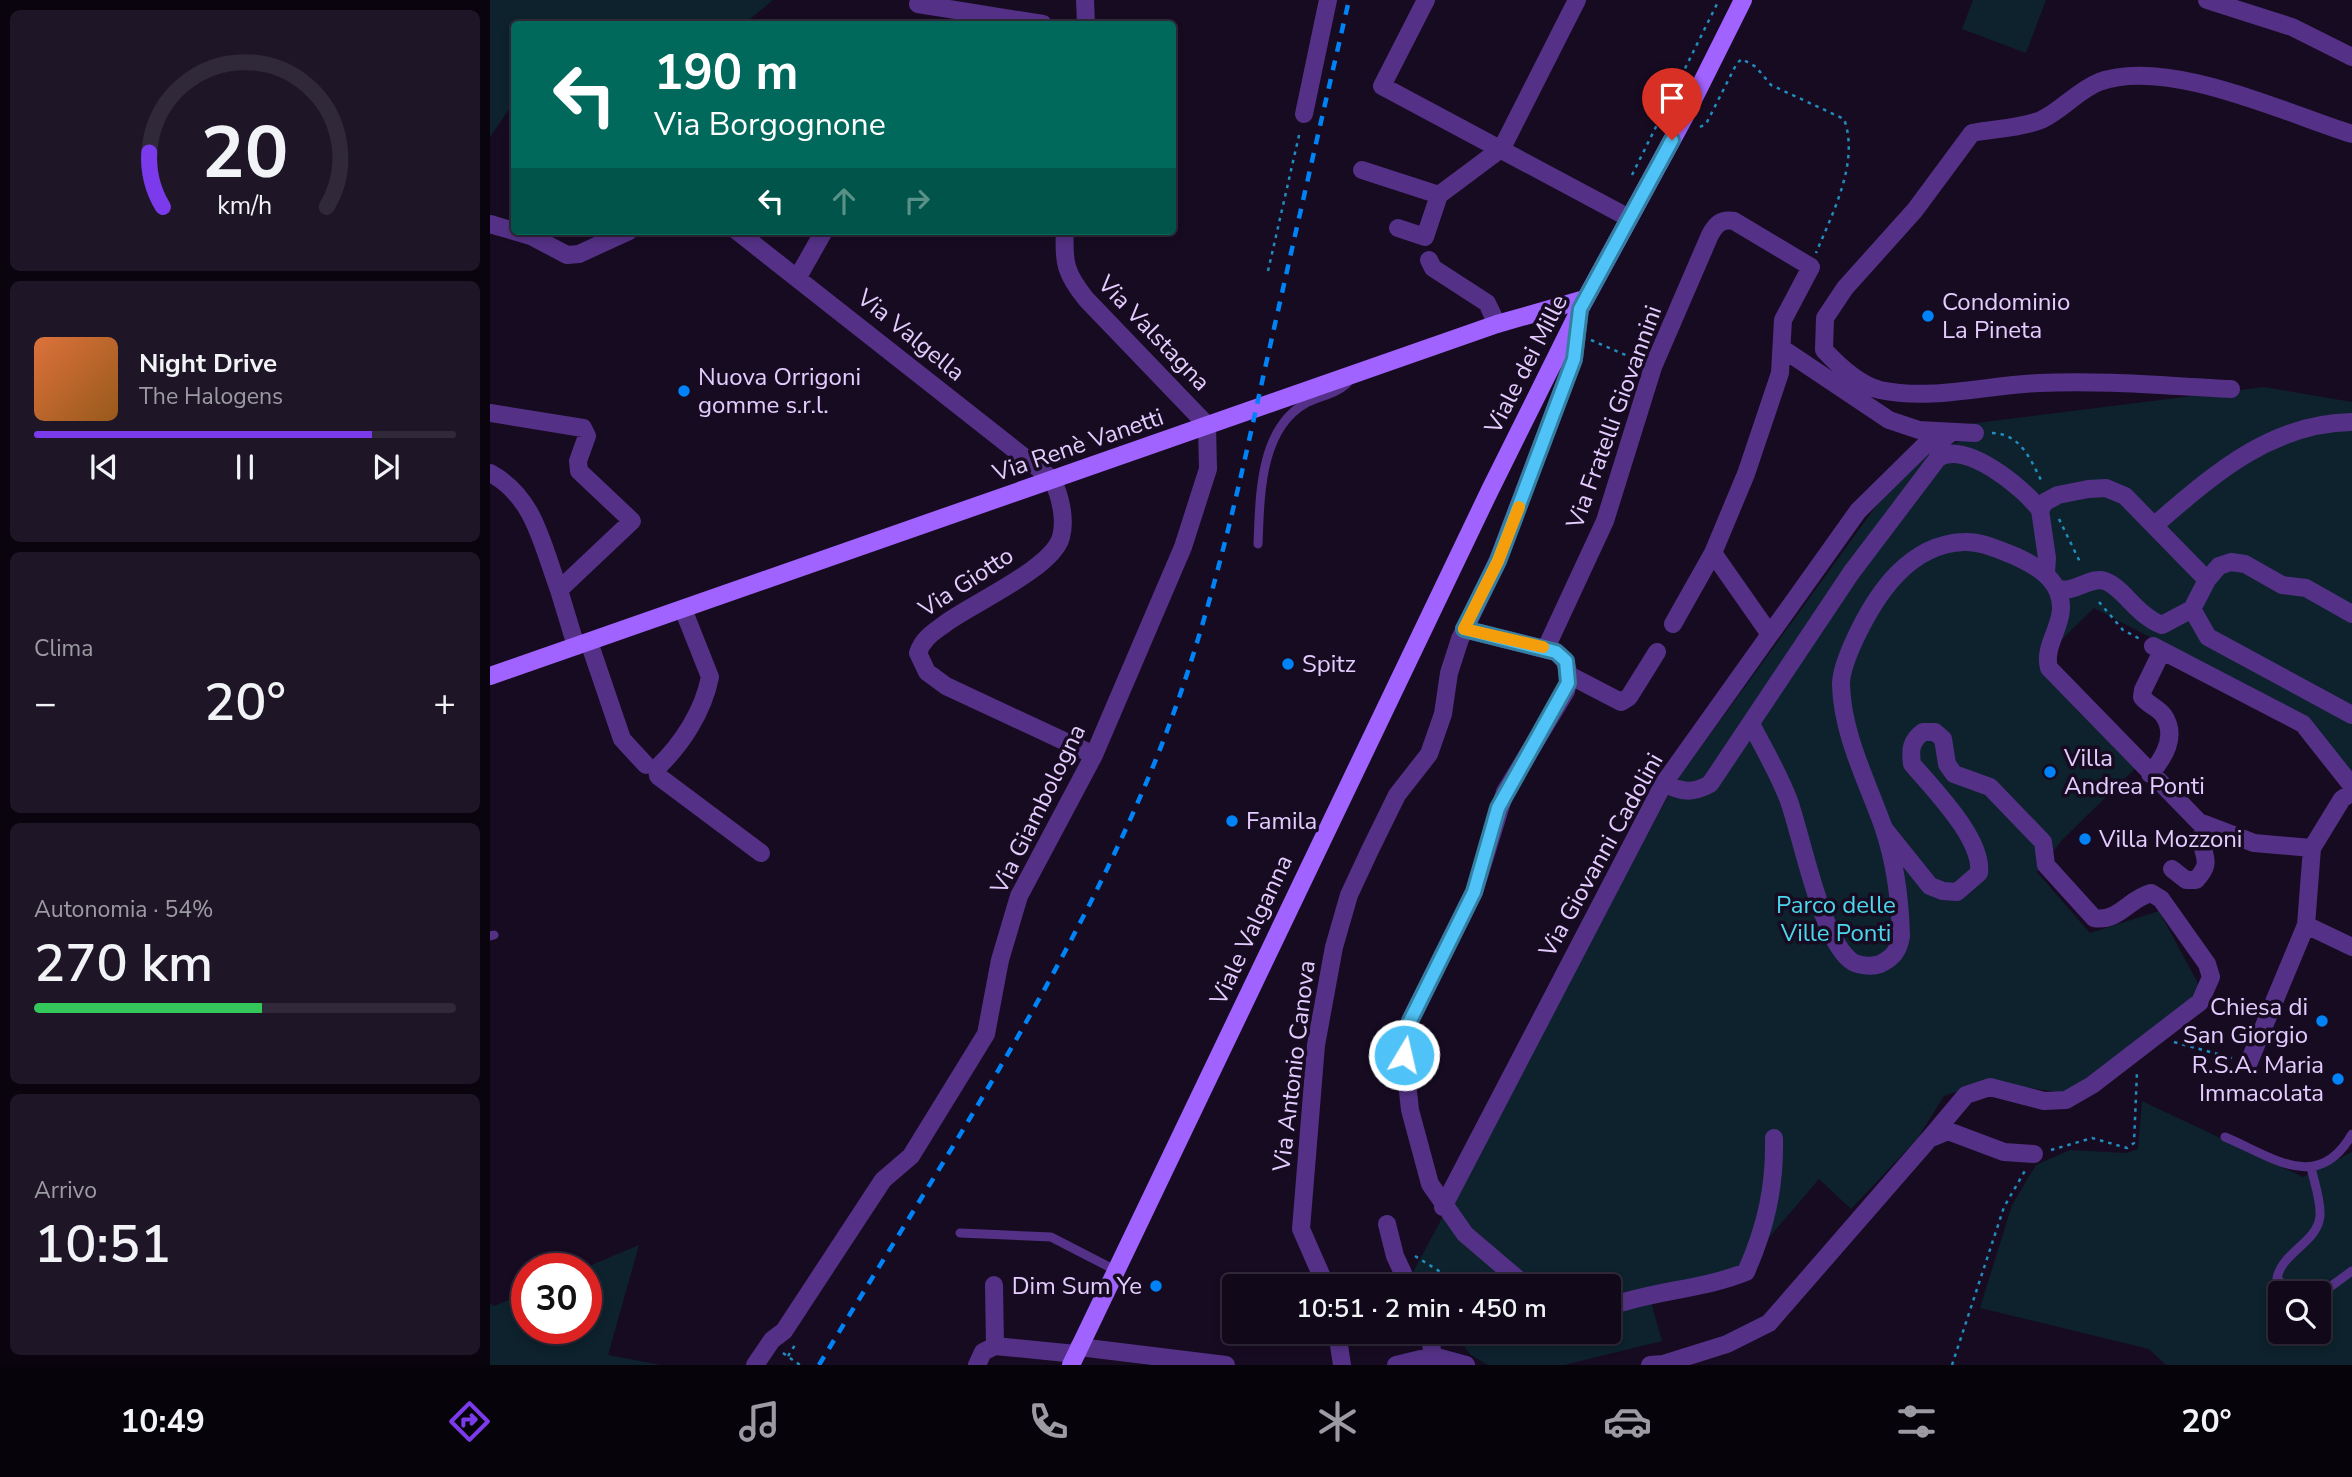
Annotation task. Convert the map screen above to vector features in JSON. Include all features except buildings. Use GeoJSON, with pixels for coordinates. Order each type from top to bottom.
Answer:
{"type":"FeatureCollection","features":[{"type":"Feature","properties":{"kind":"main road","name":"Viale dei Mille"},"geometry":{"type":"LineString","coordinates":[[1490,490],[1583,304],[1684,118],[1743,0]]}},
{"type":"Feature","properties":{"kind":"main road","name":"Via Renè Vanetti"},"geometry":{"type":"LineString","coordinates":[[490,676],[1497,324],[1583,304]]}},
{"type":"Feature","properties":{"kind":"main road","name":"Viale Valganna"},"geometry":{"type":"LineString","coordinates":[[1076,1358],[1490,490]]}},
{"type":"Feature","properties":{"kind":"street"},"geometry":{"type":"LineString","coordinates":[[1085,0],[1086,21]]}},
{"type":"Feature","properties":{"kind":"street"},"geometry":{"type":"LineString","coordinates":[[1304,114],[1328,0]]}},
{"type":"Feature","properties":{"kind":"street"},"geometry":{"type":"LineString","coordinates":[[1426,0],[1382,86],[1629,218]]}},
{"type":"Feature","properties":{"kind":"street"},"geometry":{"type":"LineString","coordinates":[[1398,228],[1424,237],[1438,195],[1502,148],[1577,0]]}},
{"type":"Feature","properties":{"kind":"street"},"geometry":{"type":"LineString","coordinates":[[2207,0],[2292,27],[2352,57]]}},
{"type":"Feature","properties":{"kind":"street"},"geometry":{"type":"LineString","coordinates":[[918,4],[1024,21]]}},
{"type":"Feature","properties":{"kind":"street"},"geometry":{"type":"LineString","coordinates":[[2231,389],[2086,381],[2035,383],[1941,394],[1878,390],[1842,369],[1824,351],[1825,318],[1845,288],[1915,210],[1972,133],[2041,120],[2064,102],[2100,82],[2148,75],[2188,80],[2352,134]]}},
{"type":"Feature","properties":{"kind":"street"},"geometry":{"type":"LineString","coordinates":[[1362,170],[1438,195]]}},
{"type":"Feature","properties":{"kind":"street","name":"Via Fratelli Giovannini"},"geometry":{"type":"LineString","coordinates":[[1546,648],[1608,513],[1653,367],[1716,225],[1725,220],[1734,221],[1811,267]]}},
{"type":"Feature","properties":{"kind":"street"},"geometry":{"type":"LineString","coordinates":[[490,224],[511,230]]}},
{"type":"Feature","properties":{"kind":"street"},"geometry":{"type":"LineString","coordinates":[[528,235],[567,255],[579,254],[620,235]]}},
{"type":"Feature","properties":{"kind":"street","name":"Via Valgella"},"geometry":{"type":"LineString","coordinates":[[742,235],[1052,480]]}},
{"type":"Feature","properties":{"kind":"street"},"geometry":{"type":"LineString","coordinates":[[798,277],[822,235]]}},
{"type":"Feature","properties":{"kind":"street","name":"Via Valstagna"},"geometry":{"type":"LineString","coordinates":[[1065,235],[1063,253],[1069,277],[1086,299],[1208,425]]}},
{"type":"Feature","properties":{"kind":"street"},"geometry":{"type":"LineString","coordinates":[[1429,260],[1433,268],[1491,306],[1497,324]]}},
{"type":"Feature","properties":{"kind":"street"},"geometry":{"type":"LineString","coordinates":[[1672,624],[1713,554],[1774,397],[1783,349],[1783,320],[1811,267]]}},
{"type":"Feature","properties":{"kind":"street","name":"Via Antonio Canova"},"geometry":{"type":"LineString","coordinates":[[1321,1274],[1301,1228],[1316,1045],[1334,947],[1349,895],[1397,795],[1429,754],[1443,714],[1449,673],[1464,629],[1498,561],[1574,359],[1583,304]]}},
{"type":"Feature","properties":{"kind":"street"},"geometry":{"type":"LineString","coordinates":[[1783,349],[1889,420],[1919,430],[1975,433]]}},
{"type":"Feature","properties":{"kind":"street"},"geometry":{"type":"LineString","coordinates":[[490,413],[583,428],[587,436],[578,461],[579,471],[632,521],[559,590]]}},
{"type":"Feature","properties":{"kind":"street"},"geometry":{"type":"LineString","coordinates":[[2156,524],[2227,464],[2252,448],[2292,433],[2352,422]]}},
{"type":"Feature","properties":{"kind":"street","name":"Via Giambologna"},"geometry":{"type":"LineString","coordinates":[[755,1365],[772,1340],[784,1331],[883,1180],[911,1156],[986,1034],[1000,960],[1019,896],[1094,755],[1183,547],[1208,469],[1208,425]]}},
{"type":"Feature","properties":{"kind":"street","name":"Via Giovanni Cadolini"},"geometry":{"type":"LineString","coordinates":[[1449,1213],[1664,783],[1857,511],[1924,446],[1942,440],[1952,432]]}},
{"type":"Feature","properties":{"kind":"street"},"geometry":{"type":"LineString","coordinates":[[1664,783],[1679,791],[1696,791],[1710,784],[1851,573],[1938,458],[1954,452],[1973,459],[2020,488],[2048,510]]}},
{"type":"Feature","properties":{"kind":"street"},"geometry":{"type":"LineString","coordinates":[[490,473],[509,483],[527,503],[559,590],[622,739],[646,765]]}},
{"type":"Feature","properties":{"kind":"street","name":"Via Giotto"},"geometry":{"type":"LineString","coordinates":[[1052,480],[1060,496],[1061,537],[1048,558],[953,618],[922,641],[918,653],[927,672],[946,686],[1094,755]]}},
{"type":"Feature","properties":{"kind":"street"},"geometry":{"type":"LineString","coordinates":[[2046,574],[2048,510],[2045,502],[2057,495],[2106,488],[2125,496],[2156,524],[2207,580]]}},
{"type":"Feature","properties":{"kind":"street"},"geometry":{"type":"LineString","coordinates":[[1751,724],[1788,800],[1807,863],[1836,941],[1850,961],[1872,967],[1891,959],[1899,947],[1901,936],[1893,864],[1883,827],[1850,734],[1841,683],[1849,652],[1866,615],[1885,586],[1914,559],[1945,545],[1966,541],[1993,547],[2030,563],[2046,574],[2057,589],[2062,604],[2061,622],[2050,649],[2049,668],[2199,822],[2254,843],[2312,848]]}},
{"type":"Feature","properties":{"kind":"street"},"geometry":{"type":"LineString","coordinates":[[1713,554],[1769,633]]}},
{"type":"Feature","properties":{"kind":"street"},"geometry":{"type":"LineString","coordinates":[[2057,589],[2071,592],[2095,579],[2108,582],[2150,621],[2162,625],[2192,609],[2207,580],[2219,566],[2231,562],[2245,564],[2283,586],[2306,588],[2352,614]]}},
{"type":"Feature","properties":{"kind":"street"},"geometry":{"type":"LineString","coordinates":[[683,609],[710,677],[708,689],[683,740],[657,768],[658,776],[761,853]]}},
{"type":"Feature","properties":{"kind":"street"},"geometry":{"type":"LineString","coordinates":[[2192,609],[2208,637],[2352,715]]}},
{"type":"Feature","properties":{"kind":"street"},"geometry":{"type":"LineString","coordinates":[[1464,629],[1546,648],[1566,661],[1569,675],[1566,691],[1506,792],[1474,892],[1410,1021],[1404,1055],[1410,1110],[1430,1184],[1449,1213],[1477,1247],[1511,1274]]}},
{"type":"Feature","properties":{"kind":"street"},"geometry":{"type":"LineString","coordinates":[[2150,774],[2168,749],[2169,728],[2163,714],[2142,697],[2157,648],[2303,724],[2352,786]]}},
{"type":"Feature","properties":{"kind":"street"},"geometry":{"type":"LineString","coordinates":[[1569,675],[1621,702],[1629,697],[1657,652]]}},
{"type":"Feature","properties":{"kind":"street"},"geometry":{"type":"LineString","coordinates":[[1650,1365],[1663,1365],[1727,1344],[1769,1324],[1966,1095],[1990,1087],[2044,1101],[2066,1100],[2092,1085],[2200,1002],[2211,977],[2207,964],[2161,900],[2151,893],[2140,896],[2115,917],[2105,920],[2094,918],[2046,865],[2043,842],[1990,787],[1954,774],[1947,764],[1943,739],[1935,733],[1923,732],[1913,739],[1910,750],[1912,764],[1968,835],[1980,859],[1979,873],[1957,892],[1930,886],[1883,827]]}},
{"type":"Feature","properties":{"kind":"street"},"geometry":{"type":"LineString","coordinates":[[2249,1062],[2306,925],[2312,848],[2342,799],[2352,792]]}},
{"type":"Feature","properties":{"kind":"street"},"geometry":{"type":"LineString","coordinates":[[2172,869],[2186,880],[2196,880],[2205,869],[2207,860],[2201,837],[2212,827]]}},
{"type":"Feature","properties":{"kind":"street"},"geometry":{"type":"LineString","coordinates":[[2306,925],[2352,947]]}},
{"type":"Feature","properties":{"kind":"street"},"geometry":{"type":"LineString","coordinates":[[1929,1139],[1948,1131],[2004,1152],[2034,1154]]}},
{"type":"Feature","properties":{"kind":"street"},"geometry":{"type":"LineString","coordinates":[[1621,1303],[1665,1291],[1715,1284],[1746,1272],[1768,1217],[1774,1177],[1774,1139]]}},
{"type":"Feature","properties":{"kind":"street"},"geometry":{"type":"LineString","coordinates":[[1387,1224],[1395,1256],[1403,1274]]}},
{"type":"Feature","properties":{"kind":"street"},"geometry":{"type":"LineString","coordinates":[[994,1285],[995,1346]]}},
{"type":"Feature","properties":{"kind":"street"},"geometry":{"type":"LineString","coordinates":[[1339,1344],[1342,1365]]}},
{"type":"Feature","properties":{"kind":"street"},"geometry":{"type":"LineString","coordinates":[[1431,1344],[1433,1356]]}},
{"type":"Feature","properties":{"kind":"street"},"geometry":{"type":"LineString","coordinates":[[977,1365],[983,1352],[995,1346],[1076,1358],[1226,1365]]}},
{"type":"Feature","properties":{"kind":"street"},"geometry":{"type":"LineString","coordinates":[[1396,1365],[1433,1356],[1466,1365]]}},
{"type":"Feature","properties":{"kind":"lane"},"geometry":{"type":"LineString","coordinates":[[1258,544],[1260,487],[1267,460],[1279,432],[1292,414],[1304,404],[1347,385],[1354,374]]}},
{"type":"Feature","properties":{"kind":"lane"},"geometry":{"type":"LineString","coordinates":[[2225,1137],[2298,1168],[2320,1166],[2341,1153],[2352,1134]]}},
{"type":"Feature","properties":{"kind":"lane"},"geometry":{"type":"LineString","coordinates":[[2280,1281],[2277,1278],[2280,1264],[2317,1228],[2320,1216],[2311,1167]]}},
{"type":"Feature","properties":{"kind":"lane"},"geometry":{"type":"LineString","coordinates":[[960,1233],[1051,1237],[1117,1270]]}},
{"type":"Feature","properties":{"kind":"lane"},"geometry":{"type":"LineString","coordinates":[[2331,1286],[2352,1271]]}},
{"type":"Feature","properties":{"kind":"path"},"geometry":{"type":"LineString","coordinates":[[1629,182],[1719,0]]}},
{"type":"Feature","properties":{"kind":"path"},"geometry":{"type":"LineString","coordinates":[[1684,118],[1705,126],[1737,63],[1742,59],[1756,67],[1771,85],[1844,119],[1848,131],[1843,178],[1811,267]]}},
{"type":"Feature","properties":{"kind":"path"},"geometry":{"type":"LineString","coordinates":[[1268,271],[1304,114]]}},
{"type":"Feature","properties":{"kind":"path"},"geometry":{"type":"LineString","coordinates":[[1585,337],[1653,367]]}},
{"type":"Feature","properties":{"kind":"path"},"geometry":{"type":"LineString","coordinates":[[1975,433],[2001,433],[2018,442],[2029,456],[2046,492]]}},
{"type":"Feature","properties":{"kind":"path"},"geometry":{"type":"LineString","coordinates":[[2048,510],[2081,564]]}},
{"type":"Feature","properties":{"kind":"path"},"geometry":{"type":"LineString","coordinates":[[2099,602],[2123,630],[2157,648]]}},
{"type":"Feature","properties":{"kind":"path"},"geometry":{"type":"LineString","coordinates":[[2171,1042],[2249,1062]]}},
{"type":"Feature","properties":{"kind":"path"},"geometry":{"type":"LineString","coordinates":[[1952,1365],[2004,1207],[2034,1154],[2092,1138],[2127,1148],[2134,1143],[2136,1074],[2140,1062]]}},
{"type":"Feature","properties":{"kind":"path"},"geometry":{"type":"LineString","coordinates":[[1394,1244],[1443,1274]]}},
{"type":"Feature","properties":{"kind":"path"},"geometry":{"type":"LineString","coordinates":[[783,1354],[800,1365]]}},
{"type":"Feature","properties":{"kind":"green space"},"geometry":{"type":"Polygon","coordinates":[[[490,0],[773,0],[748,21],[511,21],[511,106],[490,137],[490,0]]]}},
{"type":"Feature","properties":{"kind":"green space"},"geometry":{"type":"Polygon","coordinates":[[[1973,0],[2046,0],[2026,53],[1962,29],[1973,0]]]}},
{"type":"Feature","properties":{"kind":"green space","name":"Parco delle Ville Ponti"},"geometry":{"type":"Polygon","coordinates":[[[2264,387],[2352,402],[2352,774],[2305,718],[2094,608],[2045,656],[2144,760],[2062,840],[2037,872],[2090,933],[2159,911],[2202,991],[2066,1093],[1986,1082],[1944,1096],[1917,1139],[1851,1209],[1819,1179],[1736,1276],[1647,1288],[1662,1341],[1564,1365],[1488,1365],[1471,1355],[1462,1344],[1621,1344],[1621,1274],[1412,1274],[1675,783],[1887,491],[1929,451],[1961,441],[1961,425],[2264,387]]]}},
{"type":"Feature","properties":{"kind":"green space"},"geometry":{"type":"Polygon","coordinates":[[[2142,1101],[2303,1177],[2352,1152],[2352,1365],[2166,1365],[2149,1349],[1980,1308],[2012,1205],[2036,1165],[2070,1150],[2126,1153],[2138,1149],[2142,1101]]]}},
{"type":"Feature","properties":{"kind":"green space"},"geometry":{"type":"Polygon","coordinates":[[[639,1245],[608,1355],[661,1365],[490,1365],[490,1303],[494,1306],[511,1299],[511,1344],[602,1344],[602,1261],[639,1245]]]}},
{"type":"Feature","properties":{"kind":"railway"},"geometry":{"type":"LineString","coordinates":[[819,1365],[953,1147],[1039,999],[1118,847],[1170,723],[1201,630],[1227,535],[1349,0]]}},
{"type":"Feature","properties":{"kind":"slow traffic"},"geometry":{"type":"LineString","coordinates":[[1519,507],[1498,561],[1464,629],[1543,647]]}},
{"type":"Feature","properties":{"kind":"place","name":"Condominio La Pineta"},"geometry":{"type":"Point","coordinates":[1928,316]}},
{"type":"Feature","properties":{"kind":"place","name":"Nuova Orrigoni gomme s.r.l."},"geometry":{"type":"Point","coordinates":[684,391]}},
{"type":"Feature","properties":{"kind":"place","name":"Spitz"},"geometry":{"type":"Point","coordinates":[1288,664]}},
{"type":"Feature","properties":{"kind":"place","name":"Villa Andrea Ponti"},"geometry":{"type":"Point","coordinates":[2050,772]}},
{"type":"Feature","properties":{"kind":"place","name":"Famila"},"geometry":{"type":"Point","coordinates":[1232,821]}},
{"type":"Feature","properties":{"kind":"place","name":"Villa Mozzoni"},"geometry":{"type":"Point","coordinates":[2085,839]}},
{"type":"Feature","properties":{"kind":"place","name":"Chiesa di San Giorgio"},"geometry":{"type":"Point","coordinates":[2322,1021]}},
{"type":"Feature","properties":{"kind":"place","name":"R.S.A. Maria Immacolata"},"geometry":{"type":"Point","coordinates":[2338,1079]}},
{"type":"Feature","properties":{"kind":"place","name":"Dim Sum Ye"},"geometry":{"type":"Point","coordinates":[1156,1286]}},
{"type":"Feature","properties":{"kind":"route"},"geometry":{"type":"LineString","coordinates":[[1404,1055],[1410,1021],[1474,892],[1498,808],[1566,691],[1568,683],[1566,661],[1556,652],[1464,629],[1498,561],[1574,359],[1580,309],[1672,140]]}}]}
